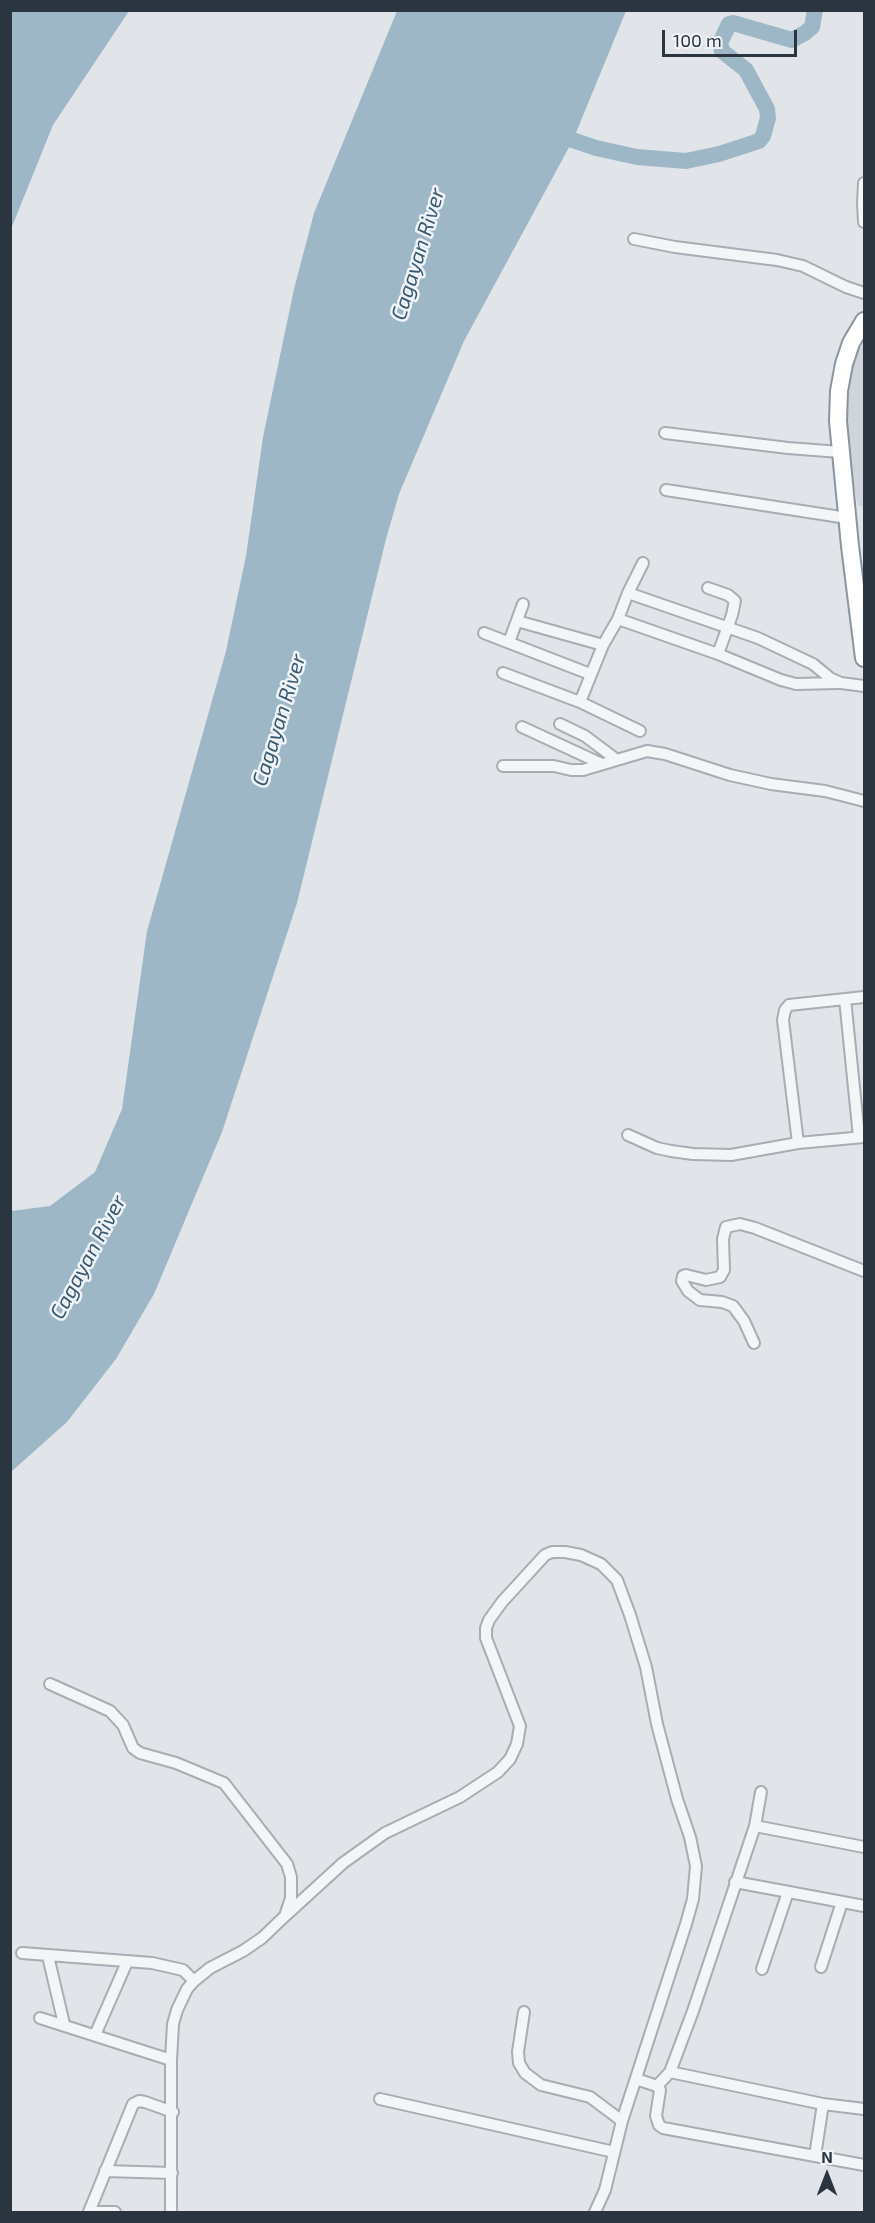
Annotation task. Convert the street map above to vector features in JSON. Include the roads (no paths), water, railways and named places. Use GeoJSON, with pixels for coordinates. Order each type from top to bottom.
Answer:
{"type":"FeatureCollection","features":[{"type":"Feature","properties":{"kind":"highway"},"geometry":{"type":"LineString","coordinates":[[864,321],[851,343],[844,364],[839,391],[838,421],[864,658]]}},
{"type":"Feature","properties":{"kind":"street"},"geometry":{"type":"LineString","coordinates":[[864,183],[862,203],[864,222]]}},
{"type":"Feature","properties":{"kind":"street"},"geometry":{"type":"LineString","coordinates":[[634,239],[675,247],[777,260],[803,266],[864,293]]}},
{"type":"Feature","properties":{"kind":"street"},"geometry":{"type":"LineString","coordinates":[[665,433],[840,452]]}},
{"type":"Feature","properties":{"kind":"street"},"geometry":{"type":"LineString","coordinates":[[666,490],[847,518]]}},
{"type":"Feature","properties":{"kind":"street"},"geometry":{"type":"LineString","coordinates":[[580,702],[603,645],[644,563]]}},
{"type":"Feature","properties":{"kind":"street"},"geometry":{"type":"LineString","coordinates":[[708,588],[728,595],[735,601],[718,654]]}},
{"type":"Feature","properties":{"kind":"street"},"geometry":{"type":"LineString","coordinates":[[628,593],[758,638],[813,664],[830,678],[841,683]]}},
{"type":"Feature","properties":{"kind":"street"},"geometry":{"type":"LineString","coordinates":[[509,642],[523,604]]}},
{"type":"Feature","properties":{"kind":"street"},"geometry":{"type":"LineString","coordinates":[[618,619],[718,654],[781,680],[796,684],[841,683],[864,686]]}},
{"type":"Feature","properties":{"kind":"street"},"geometry":{"type":"LineString","coordinates":[[517,621],[603,645]]}},
{"type":"Feature","properties":{"kind":"street"},"geometry":{"type":"LineString","coordinates":[[484,633],[590,674]]}},
{"type":"Feature","properties":{"kind":"street"},"geometry":{"type":"LineString","coordinates":[[503,673],[580,702],[640,731]]}},
{"type":"Feature","properties":{"kind":"street"},"geometry":{"type":"LineString","coordinates":[[560,724],[585,736],[617,760]]}},
{"type":"Feature","properties":{"kind":"street"},"geometry":{"type":"LineString","coordinates":[[522,728],[602,764]]}},
{"type":"Feature","properties":{"kind":"street"},"geometry":{"type":"LineString","coordinates":[[503,766],[554,766],[583,770],[647,751],[730,775],[771,784],[825,791],[864,801]]}},
{"type":"Feature","properties":{"kind":"street"},"geometry":{"type":"LineString","coordinates":[[798,1143],[784,1013],[789,1005],[864,997]]}},
{"type":"Feature","properties":{"kind":"street"},"geometry":{"type":"LineString","coordinates":[[628,1135],[657,1148],[693,1154],[731,1155],[798,1143],[862,1137],[845,999]]}},
{"type":"Feature","properties":{"kind":"street"},"geometry":{"type":"LineString","coordinates":[[754,1343],[744,1321],[733,1306],[722,1302],[700,1300],[688,1291],[682,1281],[682,1276],[686,1275],[706,1280],[720,1277],[724,1270],[723,1239],[726,1227],[740,1224],[755,1228],[864,1271]]}},
{"type":"Feature","properties":{"kind":"street"},"geometry":{"type":"LineString","coordinates":[[171,2212],[173,2024],[187,1989],[210,1968],[262,1938],[343,1863],[385,1833],[460,1797],[498,1772],[510,1758],[517,1744],[520,1726],[486,1638],[486,1628],[502,1602],[545,1555],[552,1552],[581,1555],[602,1564],[617,1580],[646,1667],[657,1724],[690,1837],[696,1866],[693,1899],[686,1924],[622,2121]]}},
{"type":"Feature","properties":{"kind":"street"},"geometry":{"type":"LineString","coordinates":[[50,1684],[110,1711],[123,1725],[133,1748],[140,1752],[176,1763],[224,1783],[287,1864],[291,1877],[291,1898],[285,1916]]}},
{"type":"Feature","properties":{"kind":"street"},"geometry":{"type":"LineString","coordinates":[[657,2086],[670,2072],[693,2011],[755,1826],[761,1792]]}},
{"type":"Feature","properties":{"kind":"street"},"geometry":{"type":"LineString","coordinates":[[755,1826],[864,1847]]}},
{"type":"Feature","properties":{"kind":"street"},"geometry":{"type":"LineString","coordinates":[[735,1882],[864,1906]]}},
{"type":"Feature","properties":{"kind":"street"},"geometry":{"type":"LineString","coordinates":[[762,1969],[788,1892]]}},
{"type":"Feature","properties":{"kind":"street"},"geometry":{"type":"LineString","coordinates":[[821,1967],[842,1902]]}},
{"type":"Feature","properties":{"kind":"street"},"geometry":{"type":"LineString","coordinates":[[22,1953],[171,1966],[183,1970],[194,1981]]}},
{"type":"Feature","properties":{"kind":"street"},"geometry":{"type":"LineString","coordinates":[[48,1956],[64,2024]]}},
{"type":"Feature","properties":{"kind":"street"},"geometry":{"type":"LineString","coordinates":[[95,2035],[127,1962]]}},
{"type":"Feature","properties":{"kind":"street"},"geometry":{"type":"LineString","coordinates":[[524,2012],[518,2052],[519,2063],[525,2073],[541,2085],[590,2097],[622,2121]]}},
{"type":"Feature","properties":{"kind":"street"},"geometry":{"type":"LineString","coordinates":[[40,2018],[171,2060]]}},
{"type":"Feature","properties":{"kind":"street"},"geometry":{"type":"LineString","coordinates":[[670,2072],[823,2104],[864,2109]]}},
{"type":"Feature","properties":{"kind":"street"},"geometry":{"type":"LineString","coordinates":[[636,2079],[657,2086],[661,2094],[656,2116],[659,2125],[663,2128],[864,2165]]}},
{"type":"Feature","properties":{"kind":"street"},"geometry":{"type":"LineString","coordinates":[[380,2099],[614,2152]]}},
{"type":"Feature","properties":{"kind":"street"},"geometry":{"type":"LineString","coordinates":[[115,2212],[89,2212],[132,2104],[139,2101],[146,2102],[173,2112]]}},
{"type":"Feature","properties":{"kind":"street"},"geometry":{"type":"LineString","coordinates":[[815,2156],[823,2104]]}},
{"type":"Feature","properties":{"kind":"street"},"geometry":{"type":"LineString","coordinates":[[595,2212],[605,2190],[623,2117],[622,2121]]}},
{"type":"Feature","properties":{"kind":"street"},"geometry":{"type":"LineString","coordinates":[[105,2171],[172,2173]]}},
{"type":"Feature","properties":{"kind":"water"},"geometry":{"type":"Polygon","coordinates":[[[11,10],[129,11],[53,125],[11,229],[11,10]]]}},
{"type":"Feature","properties":{"kind":"water","name":"Cagayan River"},"geometry":{"type":"Polygon","coordinates":[[[397,11],[626,11],[573,140],[464,341],[399,494],[297,903],[222,1132],[154,1294],[116,1359],[67,1422],[11,1472],[11,1211],[50,1206],[95,1172],[122,1109],[147,931],[226,651],[246,556],[263,437],[294,289],[314,213],[397,11]]]}},
{"type":"Feature","properties":{"kind":"waterway"},"geometry":{"type":"LineString","coordinates":[[552,133],[596,148],[637,157],[686,161],[719,154],[759,141],[763,136],[768,118],[767,109],[746,70],[722,51],[720,43],[729,24],[733,23],[792,40],[812,27],[815,10]]}}]}
